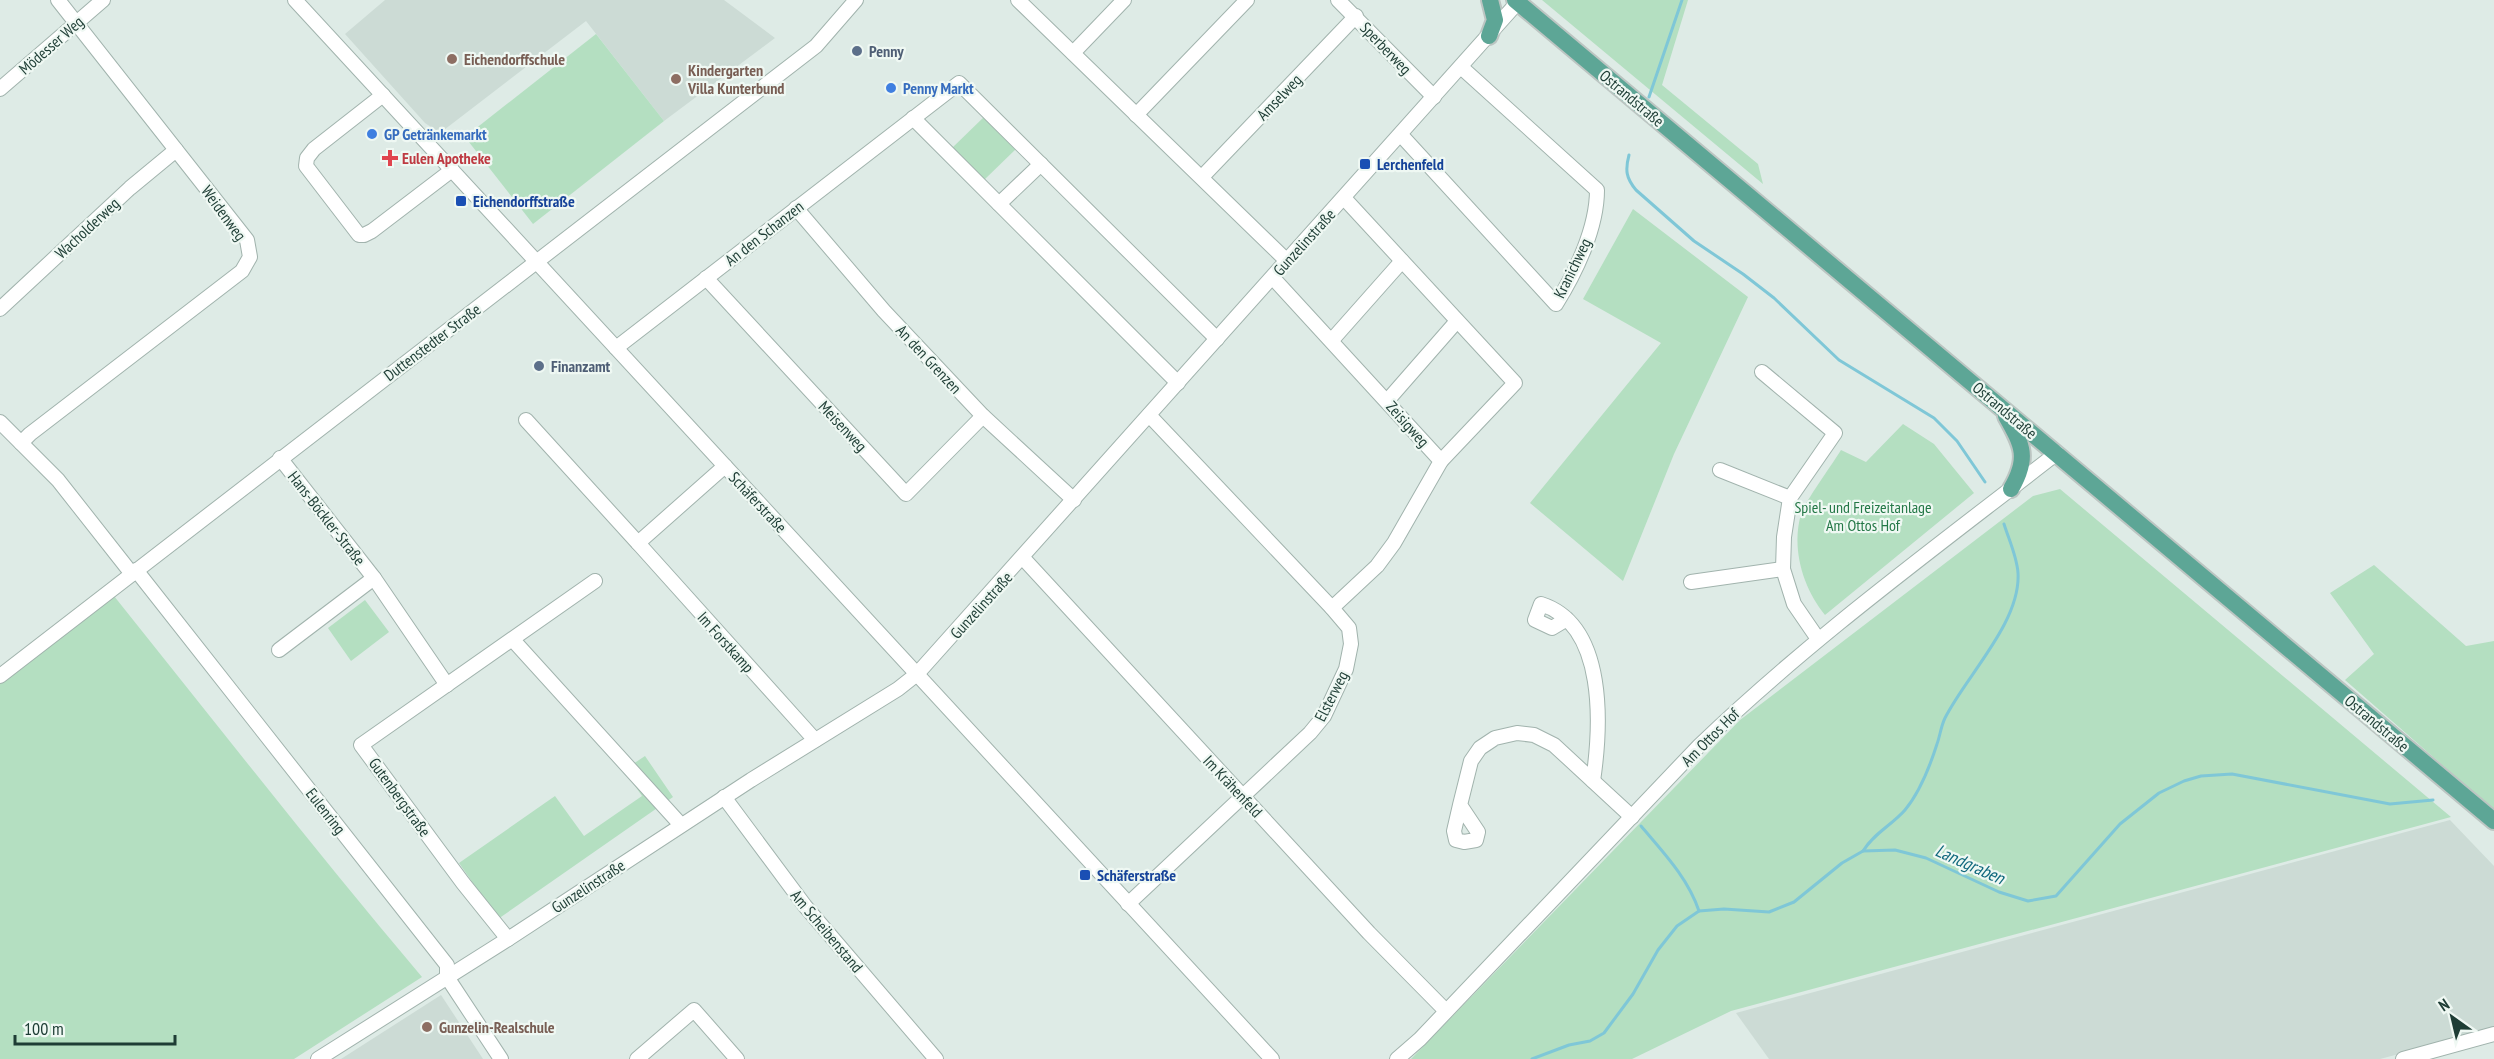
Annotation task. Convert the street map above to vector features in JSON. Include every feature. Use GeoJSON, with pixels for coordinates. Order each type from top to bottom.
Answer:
{"type":"FeatureCollection","features":[{"type":"Feature","properties":{"kind":"main road"},"geometry":{"type":"LineString","coordinates":[[1489,36],[1495,20],[1490,0]]}},
{"type":"Feature","properties":{"kind":"main road","name":"Ostrandstraße"},"geometry":{"type":"LineString","coordinates":[[1517,1],[2494,821]]}},
{"type":"Feature","properties":{"kind":"main road"},"geometry":{"type":"LineString","coordinates":[[2000,405],[2015,432],[2021,451],[2022,470],[2011,489]]}},
{"type":"Feature","properties":{"kind":"street","name":"Weidenweg"},"geometry":{"type":"LineString","coordinates":[[21,443],[242,271],[250,257],[247,240],[58,0]]}},
{"type":"Feature","properties":{"kind":"street","name":"Mödesser Weg"},"geometry":{"type":"LineString","coordinates":[[0,89],[103,0]]}},
{"type":"Feature","properties":{"kind":"street"},"geometry":{"type":"LineString","coordinates":[[295,0],[537,262]]}},
{"type":"Feature","properties":{"kind":"street","name":"Duttenstedter Straße"},"geometry":{"type":"LineString","coordinates":[[0,676],[816,46],[856,0]]}},
{"type":"Feature","properties":{"kind":"street"},"geometry":{"type":"LineString","coordinates":[[1018,0],[1287,261]]}},
{"type":"Feature","properties":{"kind":"street"},"geometry":{"type":"LineString","coordinates":[[1073,53],[1124,0]]}},
{"type":"Feature","properties":{"kind":"street"},"geometry":{"type":"LineString","coordinates":[[1136,115],[1247,0]]}},
{"type":"Feature","properties":{"kind":"street","name":"Sperberweg"},"geometry":{"type":"LineString","coordinates":[[1338,0],[1434,97]]}},
{"type":"Feature","properties":{"kind":"street","name":"Gunzelinstraße"},"geometry":{"type":"LineString","coordinates":[[318,1059],[508,939],[724,797],[898,689],[917,674],[1401,135],[1517,1]]}},
{"type":"Feature","properties":{"kind":"street","name":"Amselweg"},"geometry":{"type":"LineString","coordinates":[[1202,177],[1356,16]]}},
{"type":"Feature","properties":{"kind":"street","name":"Kranichweg"},"geometry":{"type":"LineString","coordinates":[[1401,135],[1556,304],[1584,247],[1597,208],[1597,190],[1461,67]]}},
{"type":"Feature","properties":{"kind":"street","name":"An den Schanzen"},"geometry":{"type":"LineString","coordinates":[[616,348],[959,83],[1217,339]]}},
{"type":"Feature","properties":{"kind":"street"},"geometry":{"type":"LineString","coordinates":[[383,95],[314,149],[307,159],[306,166],[359,235],[372,231],[452,170]]}},
{"type":"Feature","properties":{"kind":"street"},"geometry":{"type":"LineString","coordinates":[[913,118],[1178,383]]}},
{"type":"Feature","properties":{"kind":"street","name":"Wacholderweg"},"geometry":{"type":"LineString","coordinates":[[0,309],[130,188],[176,150]]}},
{"type":"Feature","properties":{"kind":"street"},"geometry":{"type":"LineString","coordinates":[[999,204],[1041,164]]}},
{"type":"Feature","properties":{"kind":"street"},"geometry":{"type":"LineString","coordinates":[[1344,198],[1515,383],[1441,461]]}},
{"type":"Feature","properties":{"kind":"street","name":"An den Grenzen"},"geometry":{"type":"LineString","coordinates":[[796,208],[884,311],[983,417],[1074,500]]}},
{"type":"Feature","properties":{"kind":"street"},"geometry":{"type":"LineString","coordinates":[[1332,340],[1402,261]]}},
{"type":"Feature","properties":{"kind":"street","name":"Schäferstraße"},"geometry":{"type":"LineString","coordinates":[[537,262],[1272,1059]]}},
{"type":"Feature","properties":{"kind":"street","name":"Meisenweg"},"geometry":{"type":"LineString","coordinates":[[706,278],[906,494],[983,417]]}},
{"type":"Feature","properties":{"kind":"street","name":"Zeisigweg"},"geometry":{"type":"LineString","coordinates":[[1273,278],[1441,461],[1383,558],[1332,608]]}},
{"type":"Feature","properties":{"kind":"street"},"geometry":{"type":"LineString","coordinates":[[1387,400],[1457,321]]}},
{"type":"Feature","properties":{"kind":"street"},"geometry":{"type":"LineString","coordinates":[[1762,372],[1835,433],[1790,498],[1784,537],[1783,569],[1794,604],[1818,639]]}},
{"type":"Feature","properties":{"kind":"street","name":"Elsterweg"},"geometry":{"type":"LineString","coordinates":[[1128,904],[1310,733],[1334,697],[1346,669],[1351,644],[1348,628],[1332,608],[1149,415]]}},
{"type":"Feature","properties":{"kind":"street","name":"Im Forstkamp"},"geometry":{"type":"LineString","coordinates":[[526,420],[815,740]]}},
{"type":"Feature","properties":{"kind":"street","name":"Eulenring"},"geometry":{"type":"LineString","coordinates":[[0,422],[58,480],[134,572],[447,965],[447,977],[501,1059]]}},
{"type":"Feature","properties":{"kind":"street","name":"Am Ottos Hof"},"geometry":{"type":"LineString","coordinates":[[1397,1059],[1420,1039],[1741,706],[1818,639],[2057,453]]}},
{"type":"Feature","properties":{"kind":"street","name":"Hans-Böckler-Straße"},"geometry":{"type":"LineString","coordinates":[[280,458],[374,578],[447,685]]}},
{"type":"Feature","properties":{"kind":"street"},"geometry":{"type":"LineString","coordinates":[[638,543],[725,466]]}},
{"type":"Feature","properties":{"kind":"street"},"geometry":{"type":"LineString","coordinates":[[1720,470],[1790,498]]}},
{"type":"Feature","properties":{"kind":"street","name":"Im Krähenfeld"},"geometry":{"type":"LineString","coordinates":[[1023,558],[1369,933],[1446,1011]]}},
{"type":"Feature","properties":{"kind":"street"},"geometry":{"type":"LineString","coordinates":[[1691,582],[1783,569]]}},
{"type":"Feature","properties":{"kind":"street","name":"Hans-Böckler-Straße"},"geometry":{"type":"LineString","coordinates":[[279,650],[374,578]]}},
{"type":"Feature","properties":{"kind":"street","name":"Gutenbergstraße"},"geometry":{"type":"LineString","coordinates":[[508,939],[456,874],[361,745],[595,581]]}},
{"type":"Feature","properties":{"kind":"street"},"geometry":{"type":"LineString","coordinates":[[1567,619],[1585,646],[1592,670],[1599,712],[1593,781]]}},
{"type":"Feature","properties":{"kind":"street"},"geometry":{"type":"LineString","coordinates":[[513,640],[681,825]]}},
{"type":"Feature","properties":{"kind":"street"},"geometry":{"type":"LineString","coordinates":[[1460,805],[1471,761],[1480,748],[1495,738],[1517,733],[1545,740],[1632,817]]}},
{"type":"Feature","properties":{"kind":"street","name":"Am Scheibenstand"},"geometry":{"type":"LineString","coordinates":[[724,797],[805,906],[936,1059]]}},
{"type":"Feature","properties":{"kind":"street"},"geometry":{"type":"LineString","coordinates":[[637,1059],[694,1010],[737,1059]]}},
{"type":"Feature","properties":{"kind":"street"},"geometry":{"type":"LineString","coordinates":[[2403,1059],[2494,1035]]}},
{"type":"Feature","properties":{"kind":"shaded area"},"geometry":{"type":"Polygon","coordinates":[[[385,0],[724,0],[775,38],[664,121],[586,21],[440,133],[425,123],[345,34],[385,0]]]}},
{"type":"Feature","properties":{"kind":"shaded area"},"geometry":{"type":"Polygon","coordinates":[[[2450,820],[2494,866],[2494,1029],[2380,1059],[1769,1059],[1736,1013],[2450,820]]]}},
{"type":"Feature","properties":{"kind":"shaded area","name":"Gunzelin-Realschule"},"geometry":{"type":"Polygon","coordinates":[[[441,995],[483,1059],[341,1059],[441,995]]]}},
{"type":"Feature","properties":{"kind":"green space"},"geometry":{"type":"Polygon","coordinates":[[[1542,0],[1688,0],[1662,85],[1758,164],[1763,184],[1542,0]]]}},
{"type":"Feature","properties":{"kind":"green space"},"geometry":{"type":"Polygon","coordinates":[[[596,34],[664,121],[533,224],[465,137],[596,34]]]}},
{"type":"Feature","properties":{"kind":"green space"},"geometry":{"type":"Polygon","coordinates":[[[986,115],[1018,147],[983,181],[951,149],[986,115]]]}},
{"type":"Feature","properties":{"kind":"green space"},"geometry":{"type":"Polygon","coordinates":[[[1633,209],[1748,297],[1674,454],[1623,581],[1530,503],[1661,343],[1583,299],[1633,209]]]}},
{"type":"Feature","properties":{"kind":"green space","name":"Spiel- und Freizeitanlage Am Ottos Hof"},"geometry":{"type":"Polygon","coordinates":[[[1903,424],[1934,444],[1974,493],[1825,615],[1811,593],[1801,568],[1797,541],[1801,514],[1841,450],[1866,462],[1903,424]]]}},
{"type":"Feature","properties":{"kind":"green space"},"geometry":{"type":"Polygon","coordinates":[[[2060,489],[2451,817],[1731,1011],[1632,1059],[1411,1059],[1740,720],[2033,496],[2060,489]]]}},
{"type":"Feature","properties":{"kind":"green space"},"geometry":{"type":"Polygon","coordinates":[[[2374,565],[2466,646],[2494,641],[2494,810],[2345,680],[2374,654],[2330,593],[2374,565]]]}},
{"type":"Feature","properties":{"kind":"green space"},"geometry":{"type":"Polygon","coordinates":[[[114,596],[422,977],[294,1059],[0,1059],[0,684],[114,596]]]}},
{"type":"Feature","properties":{"kind":"green space"},"geometry":{"type":"Polygon","coordinates":[[[365,600],[389,632],[351,661],[328,628],[365,600]]]}},
{"type":"Feature","properties":{"kind":"green space"},"geometry":{"type":"Polygon","coordinates":[[[645,756],[673,797],[498,919],[459,863],[555,796],[584,836],[642,796],[624,770],[645,756]]]}},
{"type":"Feature","properties":{"kind":"waterway"},"geometry":{"type":"LineString","coordinates":[[1649,97],[1682,0]]}},
{"type":"Feature","properties":{"kind":"waterway"},"geometry":{"type":"LineString","coordinates":[[1629,155],[1627,174],[1636,190],[1694,241],[1774,298],[1839,360],[1934,418],[1957,441],[1985,482]]}},
{"type":"Feature","properties":{"kind":"waterway"},"geometry":{"type":"LineString","coordinates":[[1863,851],[1872,839],[1905,810],[1915,795],[1931,761],[1945,718],[1991,648],[2011,610],[2017,592],[2018,573],[2004,524]]}},
{"type":"Feature","properties":{"kind":"waterway","name":"Landgraben"},"geometry":{"type":"LineString","coordinates":[[1532,1059],[1569,1045],[1590,1041],[1604,1033],[1633,994],[1658,950],[1677,926],[1699,911],[1724,909],[1769,912],[1794,902],[1842,863],[1863,851],[1895,850],[1926,858],[1999,892],[2028,901],[2056,896],[2120,824],[2159,793],[2201,776],[2232,774],[2390,804],[2433,800]]}},
{"type":"Feature","properties":{"kind":"waterway"},"geometry":{"type":"LineString","coordinates":[[1641,826],[1682,876],[1699,911]]}},
{"type":"Feature","properties":{"kind":"place","name":"Penny"},"geometry":{"type":"Point","coordinates":[857,51]}},
{"type":"Feature","properties":{"kind":"place","name":"Eichendorffschule"},"geometry":{"type":"Point","coordinates":[452,59]}},
{"type":"Feature","properties":{"kind":"place","name":"Kindergarten Villa Kunterbund"},"geometry":{"type":"Point","coordinates":[676,79]}},
{"type":"Feature","properties":{"kind":"place","name":"Penny Markt"},"geometry":{"type":"Point","coordinates":[891,88]}},
{"type":"Feature","properties":{"kind":"place","name":"GP Getränkemarkt"},"geometry":{"type":"Point","coordinates":[372,134]}},
{"type":"Feature","properties":{"kind":"place","name":"Eulen Apotheke"},"geometry":{"type":"Point","coordinates":[390,158]}},
{"type":"Feature","properties":{"kind":"place","name":"Lerchenfeld"},"geometry":{"type":"Point","coordinates":[1365,164]}},
{"type":"Feature","properties":{"kind":"place","name":"Eichendorffstraße"},"geometry":{"type":"Point","coordinates":[461,201]}},
{"type":"Feature","properties":{"kind":"place","name":"Finanzamt"},"geometry":{"type":"Point","coordinates":[539,366]}},
{"type":"Feature","properties":{"kind":"place","name":"Schäferstraße"},"geometry":{"type":"Point","coordinates":[1085,875]}},
{"type":"Feature","properties":{"kind":"place","name":"Gunzelin-Realschule"},"geometry":{"type":"Point","coordinates":[427,1027]}}]}
